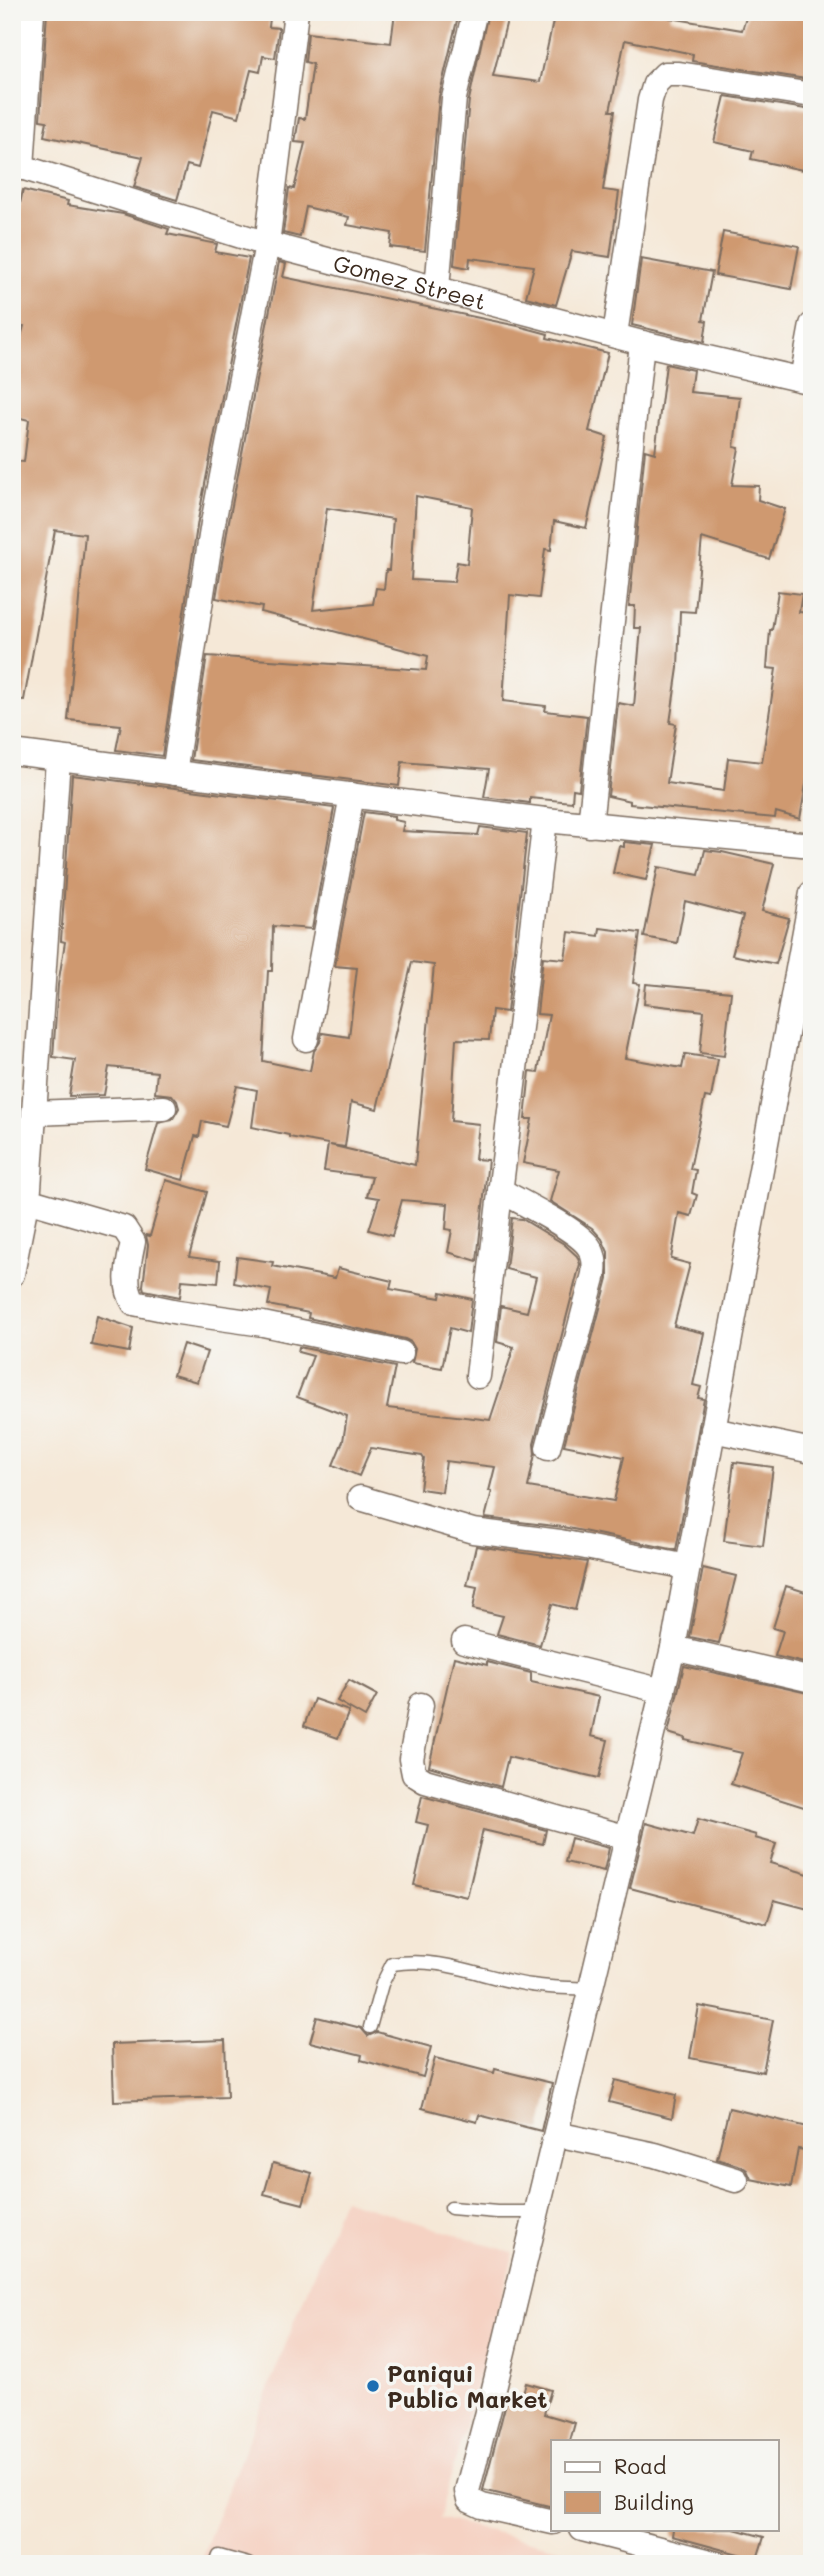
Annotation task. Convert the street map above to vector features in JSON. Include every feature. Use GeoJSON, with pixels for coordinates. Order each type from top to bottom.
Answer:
{"type":"FeatureCollection","features":[{"type":"Feature","properties":{"kind":"street"},"geometry":{"type":"LineString","coordinates":[[17,166],[32,12]]}},
{"type":"Feature","properties":{"kind":"street"},"geometry":{"type":"LineString","coordinates":[[174,773],[213,523],[267,244],[292,13]]}},
{"type":"Feature","properties":{"kind":"street"},"geometry":{"type":"LineString","coordinates":[[437,288],[454,98],[474,15]]}},
{"type":"Feature","properties":{"kind":"street"},"geometry":{"type":"LineString","coordinates":[[615,335],[650,100],[655,84],[665,74],[679,74],[812,95]]}},
{"type":"Feature","properties":{"kind":"street","name":"Gomez Street"},"geometry":{"type":"LineString","coordinates":[[17,166],[267,244],[642,343],[807,380]]}},
{"type":"Feature","properties":{"kind":"street"},"geometry":{"type":"LineString","coordinates":[[807,380],[812,325]]}},
{"type":"Feature","properties":{"kind":"street"},"geometry":{"type":"LineString","coordinates":[[590,825],[642,343]]}},
{"type":"Feature","properties":{"kind":"street"},"geometry":{"type":"LineString","coordinates":[[12,752],[545,820],[812,845]]}},
{"type":"Feature","properties":{"kind":"street"},"geometry":{"type":"LineString","coordinates":[[12,1274],[27,1200],[58,758]]}},
{"type":"Feature","properties":{"kind":"street"},"geometry":{"type":"LineString","coordinates":[[306,1039],[352,794]]}},
{"type":"Feature","properties":{"kind":"street"},"geometry":{"type":"LineString","coordinates":[[478,1376],[545,820]]}},
{"type":"Feature","properties":{"kind":"street"},"geometry":{"type":"LineString","coordinates":[[551,2522],[482,2506],[469,2500],[467,2491],[592,1989],[673,1648],[812,893]]}},
{"type":"Feature","properties":{"kind":"street"},"geometry":{"type":"LineString","coordinates":[[34,1113],[164,1108]]}},
{"type":"Feature","properties":{"kind":"street"},"geometry":{"type":"LineString","coordinates":[[500,1190],[575,1234],[588,1246],[595,1261],[594,1274],[548,1448]]}},
{"type":"Feature","properties":{"kind":"street"},"geometry":{"type":"LineString","coordinates":[[27,1200],[124,1228],[133,1242],[127,1277],[128,1294],[134,1303],[275,1326],[401,1353]]}},
{"type":"Feature","properties":{"kind":"street"},"geometry":{"type":"LineString","coordinates":[[713,1430],[812,1451]]}},
{"type":"Feature","properties":{"kind":"street"},"geometry":{"type":"LineString","coordinates":[[360,1498],[473,1531],[560,1542],[688,1567]]}},
{"type":"Feature","properties":{"kind":"street"},"geometry":{"type":"LineString","coordinates":[[464,1642],[663,1691]]}},
{"type":"Feature","properties":{"kind":"street"},"geometry":{"type":"LineString","coordinates":[[673,1648],[812,1680]]}},
{"type":"Feature","properties":{"kind":"street"},"geometry":{"type":"LineString","coordinates":[[421,1705],[411,1759],[414,1774],[425,1781],[628,1838]]}},
{"type":"Feature","properties":{"kind":"street"},"geometry":{"type":"LineString","coordinates":[[556,2134],[655,2155],[736,2180]]}},
{"type":"Feature","properties":{"kind":"street"},"geometry":{"type":"LineString","coordinates":[[586,2530],[718,2564]]}},
{"type":"Feature","properties":{"kind":"lane"},"geometry":{"type":"LineString","coordinates":[[370,2026],[382,1984],[392,1964],[405,1962],[452,1965],[531,1985],[592,1989]]}},
{"type":"Feature","properties":{"kind":"lane"},"geometry":{"type":"LineString","coordinates":[[451,2208],[537,2212]]}},
{"type":"Feature","properties":{"kind":"lane"},"geometry":{"type":"LineString","coordinates":[[216,2564],[219,2556],[248,2564]]}},
{"type":"Feature","properties":{"kind":"shaded area","name":"Paniqui Public Market"},"geometry":{"type":"Polygon","coordinates":[[[343,2199],[514,2253],[439,2518],[621,2564],[199,2564],[343,2199]]]}},
{"type":"Feature","properties":{"kind":"building"},"geometry":{"type":"Polygon","coordinates":[[[12,12],[17,12],[12,88],[12,12]]]}},
{"type":"Feature","properties":{"kind":"building"},"geometry":{"type":"Polygon","coordinates":[[[47,12],[238,12],[270,18],[269,27],[279,28],[275,58],[263,56],[260,72],[251,70],[239,117],[213,110],[198,168],[187,165],[177,200],[134,187],[143,157],[44,136],[47,121],[40,120],[47,12]]]}},
{"type":"Feature","properties":{"kind":"building"},"geometry":{"type":"Polygon","coordinates":[[[395,12],[459,12],[439,97],[425,251],[390,247],[392,233],[347,225],[349,217],[306,207],[300,237],[283,233],[289,188],[294,189],[305,143],[295,142],[299,118],[305,119],[313,64],[305,62],[308,33],[391,43],[395,12]]]}},
{"type":"Feature","properties":{"kind":"building"},"geometry":{"type":"Polygon","coordinates":[[[488,12],[509,12],[493,76],[540,82],[555,12],[671,12],[670,18],[742,30],[748,12],[798,12],[812,15],[812,80],[692,61],[693,54],[625,40],[610,111],[615,111],[603,190],[619,192],[610,257],[572,251],[556,305],[526,297],[534,266],[470,258],[469,268],[454,265],[469,100],[488,12]]]}},
{"type":"Feature","properties":{"kind":"building"},"geometry":{"type":"Polygon","coordinates":[[[725,96],[812,110],[812,172],[751,159],[753,151],[714,142],[725,96]]]}},
{"type":"Feature","properties":{"kind":"building"},"geometry":{"type":"Polygon","coordinates":[[[23,190],[68,201],[67,205],[123,214],[169,229],[167,234],[217,244],[215,252],[249,258],[198,520],[162,756],[116,750],[121,725],[68,720],[85,534],[55,530],[24,700],[12,699],[12,461],[24,462],[29,420],[12,416],[12,368],[24,326],[12,324],[12,212],[18,213],[23,190]]]}},
{"type":"Feature","properties":{"kind":"building"},"geometry":{"type":"Polygon","coordinates":[[[723,232],[799,246],[791,289],[715,275],[723,232]]]}},
{"type":"Feature","properties":{"kind":"building"},"geometry":{"type":"Polygon","coordinates":[[[641,259],[712,272],[703,320],[707,321],[704,342],[632,325],[641,259]]]}},
{"type":"Feature","properties":{"kind":"building"},"geometry":{"type":"Polygon","coordinates":[[[279,262],[286,264],[283,277],[518,326],[548,334],[547,338],[608,353],[589,431],[607,437],[586,528],[554,521],[551,550],[545,549],[539,598],[510,595],[503,701],[546,706],[545,711],[587,716],[579,790],[573,789],[572,802],[530,798],[530,803],[484,797],[489,769],[402,762],[399,786],[191,760],[207,656],[426,670],[428,656],[261,612],[262,607],[216,598],[279,262]],[[416,496],[411,580],[454,582],[457,562],[467,564],[472,507],[416,496]],[[327,508],[313,610],[373,604],[376,588],[384,589],[386,570],[389,570],[393,519],[327,508]]]}},
{"type":"Feature","properties":{"kind":"building"},"geometry":{"type":"Polygon","coordinates":[[[666,364],[693,370],[690,392],[740,397],[734,447],[739,448],[732,485],[759,486],[758,500],[785,509],[769,559],[702,538],[695,612],[680,611],[678,668],[670,723],[676,724],[667,783],[724,791],[728,758],[762,762],[776,669],[767,668],[770,630],[778,591],[802,594],[799,612],[812,613],[812,767],[809,767],[800,819],[776,812],[775,818],[630,804],[630,801],[608,796],[618,703],[634,706],[641,628],[634,628],[635,606],[629,606],[645,450],[655,453],[666,364]]]}},
{"type":"Feature","properties":{"kind":"building"},"geometry":{"type":"Polygon","coordinates":[[[72,775],[334,808],[312,929],[273,926],[272,971],[268,971],[263,1061],[310,1071],[314,1051],[322,1033],[349,1037],[357,968],[335,966],[364,812],[394,816],[394,820],[404,822],[402,831],[478,835],[480,827],[527,833],[507,1012],[492,1010],[489,1040],[456,1039],[451,1121],[479,1124],[475,1159],[488,1160],[477,1261],[448,1252],[452,1230],[446,1229],[448,1204],[402,1200],[392,1236],[369,1230],[379,1198],[367,1196],[372,1177],[324,1171],[328,1144],[252,1127],[257,1090],[237,1086],[226,1126],[202,1121],[183,1180],[145,1169],[158,1123],[172,1120],[179,1108],[177,1101],[172,1095],[155,1093],[157,1072],[109,1067],[104,1095],[69,1096],[75,1060],[53,1057],[58,985],[65,942],[61,941],[72,775]],[[412,962],[377,1109],[351,1102],[345,1147],[330,1145],[415,1165],[434,965],[412,962]]]}},
{"type":"Feature","properties":{"kind":"building"},"geometry":{"type":"Polygon","coordinates":[[[624,842],[655,845],[646,880],[613,873],[619,846],[624,847],[624,842]]]}},
{"type":"Feature","properties":{"kind":"building"},"geometry":{"type":"Polygon","coordinates":[[[705,850],[774,864],[762,911],[789,918],[776,964],[732,955],[743,916],[685,901],[677,943],[644,937],[658,867],[699,875],[705,850]]]}},
{"type":"Feature","properties":{"kind":"building"},"geometry":{"type":"Polygon","coordinates":[[[600,928],[640,933],[633,983],[640,984],[625,1058],[682,1068],[685,1054],[718,1059],[711,1098],[705,1097],[690,1169],[696,1170],[692,1193],[697,1195],[691,1216],[679,1213],[671,1259],[690,1264],[674,1326],[704,1333],[693,1385],[701,1387],[698,1398],[704,1399],[676,1550],[563,1527],[485,1518],[495,1467],[446,1461],[442,1492],[420,1489],[424,1459],[422,1456],[371,1448],[359,1476],[333,1465],[343,1441],[347,1416],[297,1397],[313,1356],[298,1352],[299,1347],[395,1367],[387,1408],[490,1420],[514,1347],[497,1342],[501,1306],[527,1312],[536,1277],[506,1269],[512,1218],[522,1219],[564,1244],[577,1256],[580,1264],[534,1444],[535,1454],[528,1487],[614,1501],[624,1457],[564,1445],[608,1278],[608,1252],[602,1239],[592,1228],[550,1201],[559,1170],[523,1163],[532,1119],[525,1119],[530,1071],[538,1072],[549,1015],[537,1014],[543,957],[565,959],[569,932],[599,936],[600,928]]]}},
{"type":"Feature","properties":{"kind":"building"},"geometry":{"type":"Polygon","coordinates":[[[646,984],[731,992],[724,1056],[700,1053],[704,1011],[644,1004],[646,984]]]}},
{"type":"Feature","properties":{"kind":"building"},"geometry":{"type":"Polygon","coordinates":[[[166,1180],[207,1192],[189,1257],[220,1261],[218,1283],[182,1280],[180,1297],[144,1290],[143,1286],[148,1245],[146,1235],[150,1236],[166,1180]]]}},
{"type":"Feature","properties":{"kind":"building"},"geometry":{"type":"Polygon","coordinates":[[[237,1257],[273,1262],[272,1266],[335,1278],[338,1268],[392,1281],[390,1289],[440,1298],[441,1292],[472,1299],[468,1333],[450,1328],[442,1368],[412,1363],[415,1349],[411,1342],[405,1339],[308,1318],[309,1313],[268,1305],[271,1290],[234,1283],[237,1257]]]}},
{"type":"Feature","properties":{"kind":"building"},"geometry":{"type":"Polygon","coordinates":[[[97,1316],[133,1328],[129,1352],[91,1345],[97,1316]]]}},
{"type":"Feature","properties":{"kind":"building"},"geometry":{"type":"Polygon","coordinates":[[[183,1344],[207,1352],[197,1382],[173,1375],[183,1344]]]}},
{"type":"Feature","properties":{"kind":"building"},"geometry":{"type":"Polygon","coordinates":[[[734,1462],[773,1467],[763,1546],[724,1541],[734,1462]]]}},
{"type":"Feature","properties":{"kind":"building"},"geometry":{"type":"Polygon","coordinates":[[[476,1546],[587,1562],[575,1610],[552,1604],[540,1645],[497,1634],[503,1616],[473,1609],[477,1587],[467,1585],[476,1546]]]}},
{"type":"Feature","properties":{"kind":"building"},"geometry":{"type":"Polygon","coordinates":[[[703,1568],[736,1576],[719,1643],[690,1637],[703,1568]]]}},
{"type":"Feature","properties":{"kind":"building"},"geometry":{"type":"Polygon","coordinates":[[[786,1586],[812,1594],[812,1665],[775,1656],[783,1631],[773,1628],[786,1586]]]}},
{"type":"Feature","properties":{"kind":"building"},"geometry":{"type":"Polygon","coordinates":[[[454,1657],[531,1673],[531,1682],[599,1697],[591,1736],[608,1740],[599,1778],[508,1757],[501,1787],[429,1766],[454,1657]]]}},
{"type":"Feature","properties":{"kind":"building"},"geometry":{"type":"Polygon","coordinates":[[[684,1666],[812,1694],[812,1795],[807,1808],[731,1784],[742,1753],[685,1740],[668,1733],[684,1666]]]}},
{"type":"Feature","properties":{"kind":"building"},"geometry":{"type":"Polygon","coordinates":[[[349,1680],[377,1695],[365,1717],[337,1701],[349,1680]]]}},
{"type":"Feature","properties":{"kind":"building"},"geometry":{"type":"Polygon","coordinates":[[[314,1699],[349,1711],[338,1738],[304,1726],[314,1699]]]}},
{"type":"Feature","properties":{"kind":"building"},"geometry":{"type":"Polygon","coordinates":[[[422,1796],[546,1830],[543,1844],[483,1830],[467,1897],[414,1885],[428,1825],[416,1822],[422,1796]]]}},
{"type":"Feature","properties":{"kind":"building"},"geometry":{"type":"Polygon","coordinates":[[[698,1819],[756,1835],[755,1838],[776,1844],[770,1863],[812,1875],[812,1910],[774,1900],[767,1924],[630,1888],[646,1823],[693,1836],[698,1819]]]}},
{"type":"Feature","properties":{"kind":"building"},"geometry":{"type":"Polygon","coordinates":[[[571,1838],[609,1848],[604,1871],[565,1862],[571,1838]]]}},
{"type":"Feature","properties":{"kind":"building"},"geometry":{"type":"Polygon","coordinates":[[[699,2006],[773,2020],[763,2072],[690,2058],[699,2006]]]}},
{"type":"Feature","properties":{"kind":"building"},"geometry":{"type":"Polygon","coordinates":[[[317,2017],[361,2028],[368,2036],[377,2032],[431,2047],[423,2077],[361,2060],[362,2055],[310,2042],[317,2017]]]}},
{"type":"Feature","properties":{"kind":"building"},"geometry":{"type":"Polygon","coordinates":[[[225,2040],[227,2097],[114,2101],[112,2044],[225,2040]]]}},
{"type":"Feature","properties":{"kind":"building"},"geometry":{"type":"Polygon","coordinates":[[[435,2058],[494,2073],[495,2069],[552,2083],[541,2131],[479,2115],[477,2122],[422,2108],[435,2058]]]}},
{"type":"Feature","properties":{"kind":"building"},"geometry":{"type":"Polygon","coordinates":[[[615,2080],[676,2095],[672,2118],[609,2102],[615,2080]]]}},
{"type":"Feature","properties":{"kind":"building"},"geometry":{"type":"Polygon","coordinates":[[[729,2108],[812,2128],[812,2151],[798,2149],[791,2187],[751,2179],[747,2170],[741,2166],[717,2159],[729,2108]]]}},
{"type":"Feature","properties":{"kind":"building"},"geometry":{"type":"Polygon","coordinates":[[[273,2163],[312,2173],[303,2204],[264,2194],[273,2163]]]}},
{"type":"Feature","properties":{"kind":"building"},"geometry":{"type":"Polygon","coordinates":[[[526,2383],[551,2390],[544,2414],[575,2423],[570,2440],[551,2440],[551,2507],[483,2490],[507,2399],[520,2403],[526,2383]]]}},
{"type":"Feature","properties":{"kind":"building"},"geometry":{"type":"Polygon","coordinates":[[[673,2530],[738,2530],[764,2537],[757,2559],[672,2536],[673,2530]]]}},
{"type":"Feature","properties":{"kind":"place","name":"Paniqui Public Market"},"geometry":{"type":"Point","coordinates":[373,2386]}}]}
